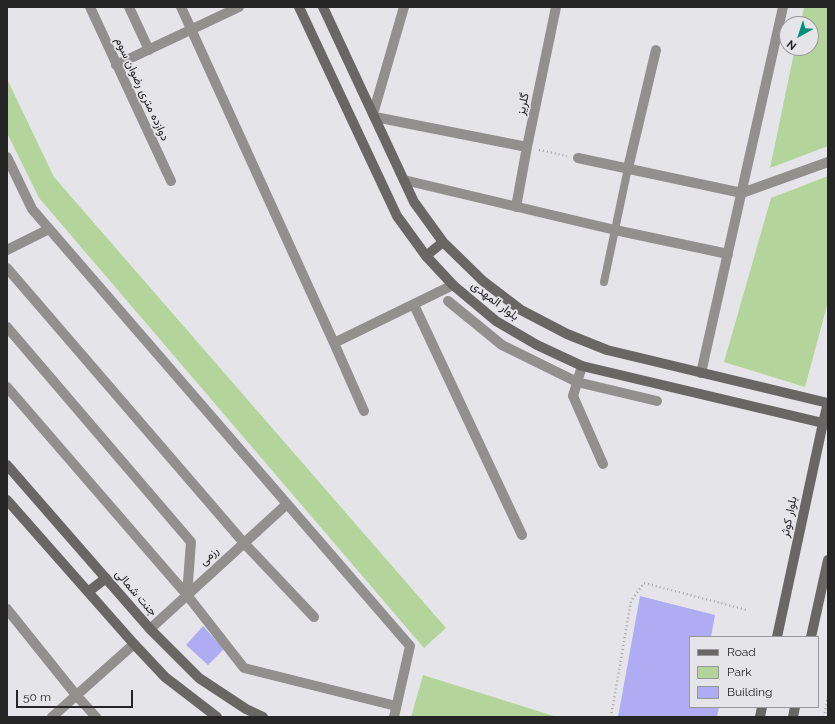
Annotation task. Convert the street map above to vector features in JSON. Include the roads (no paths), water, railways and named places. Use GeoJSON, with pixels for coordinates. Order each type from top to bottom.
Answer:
{"type":"FeatureCollection","features":[{"type":"Feature","properties":{"kind":"main road","name":"بلوار المهدی"},"geometry":{"type":"LineString","coordinates":[[299,7],[396,216],[426,256],[453,285],[496,321],[537,345],[582,366],[825,423]]}},
{"type":"Feature","properties":{"kind":"main road","name":"بلوار المهدی"},"geometry":{"type":"LineString","coordinates":[[323,7],[414,202],[443,242],[488,285],[521,310],[566,334],[607,350],[828,403]]}},
{"type":"Feature","properties":{"kind":"main road"},"geometry":{"type":"LineString","coordinates":[[426,256],[443,242]]}},
{"type":"Feature","properties":{"kind":"main road","name":"بلوار کوثر"},"geometry":{"type":"LineString","coordinates":[[777,636],[825,423],[828,403]]}},
{"type":"Feature","properties":{"kind":"main road","name":"جنت شمالی"},"geometry":{"type":"LineString","coordinates":[[7,465],[150,628],[199,678],[246,709],[263,717]]}},
{"type":"Feature","properties":{"kind":"main road"},"geometry":{"type":"LineString","coordinates":[[7,500],[165,677],[217,717]]}},
{"type":"Feature","properties":{"kind":"main road"},"geometry":{"type":"LineString","coordinates":[[811,636],[828,560]]}},
{"type":"Feature","properties":{"kind":"main road"},"geometry":{"type":"LineString","coordinates":[[88,592],[106,578]]}},
{"type":"Feature","properties":{"kind":"street","name":"دوازده متری رضوان سوم"},"geometry":{"type":"LineString","coordinates":[[90,7],[171,181]]}},
{"type":"Feature","properties":{"kind":"street"},"geometry":{"type":"LineString","coordinates":[[128,7],[149,50]]}},
{"type":"Feature","properties":{"kind":"street"},"geometry":{"type":"LineString","coordinates":[[181,7],[364,411]]}},
{"type":"Feature","properties":{"kind":"street"},"geometry":{"type":"LineString","coordinates":[[116,65],[192,30],[221,11],[239,7]]}},
{"type":"Feature","properties":{"kind":"street"},"geometry":{"type":"LineString","coordinates":[[404,7],[374,115],[527,148]]}},
{"type":"Feature","properties":{"kind":"street","name":"گلریز"},"geometry":{"type":"LineString","coordinates":[[516,206],[556,7]]}},
{"type":"Feature","properties":{"kind":"street"},"geometry":{"type":"LineString","coordinates":[[702,373],[783,7]]}},
{"type":"Feature","properties":{"kind":"street"},"geometry":{"type":"LineString","coordinates":[[628,168],[656,50]]}},
{"type":"Feature","properties":{"kind":"street"},"geometry":{"type":"LineString","coordinates":[[7,157],[32,209],[410,646],[394,717]]}},
{"type":"Feature","properties":{"kind":"street"},"geometry":{"type":"LineString","coordinates":[[578,158],[742,193],[828,162]]}},
{"type":"Feature","properties":{"kind":"street"},"geometry":{"type":"LineString","coordinates":[[404,180],[615,230],[728,254]]}},
{"type":"Feature","properties":{"kind":"street"},"geometry":{"type":"LineString","coordinates":[[7,250],[49,229]]}},
{"type":"Feature","properties":{"kind":"street"},"geometry":{"type":"LineString","coordinates":[[7,268],[244,543],[314,617]]}},
{"type":"Feature","properties":{"kind":"street"},"geometry":{"type":"LineString","coordinates":[[334,343],[453,285]]}},
{"type":"Feature","properties":{"kind":"street"},"geometry":{"type":"LineString","coordinates":[[448,301],[502,345],[577,382],[656,401]]}},
{"type":"Feature","properties":{"kind":"street"},"geometry":{"type":"LineString","coordinates":[[414,305],[522,535]]}},
{"type":"Feature","properties":{"kind":"street"},"geometry":{"type":"LineString","coordinates":[[7,327],[191,542],[187,594]]}},
{"type":"Feature","properties":{"kind":"street"},"geometry":{"type":"LineString","coordinates":[[582,366],[573,396],[603,464]]}},
{"type":"Feature","properties":{"kind":"street"},"geometry":{"type":"LineString","coordinates":[[7,387],[187,594],[244,668],[396,706]]}},
{"type":"Feature","properties":{"kind":"street","name":"رزمی"},"geometry":{"type":"LineString","coordinates":[[150,628],[286,504]]}},
{"type":"Feature","properties":{"kind":"street"},"geometry":{"type":"LineString","coordinates":[[7,609],[76,695],[96,717]]}},
{"type":"Feature","properties":{"kind":"street"},"geometry":{"type":"LineString","coordinates":[[52,717],[134,644]]}},
{"type":"Feature","properties":{"kind":"lane"},"geometry":{"type":"LineString","coordinates":[[604,282],[628,168]]}}]}
